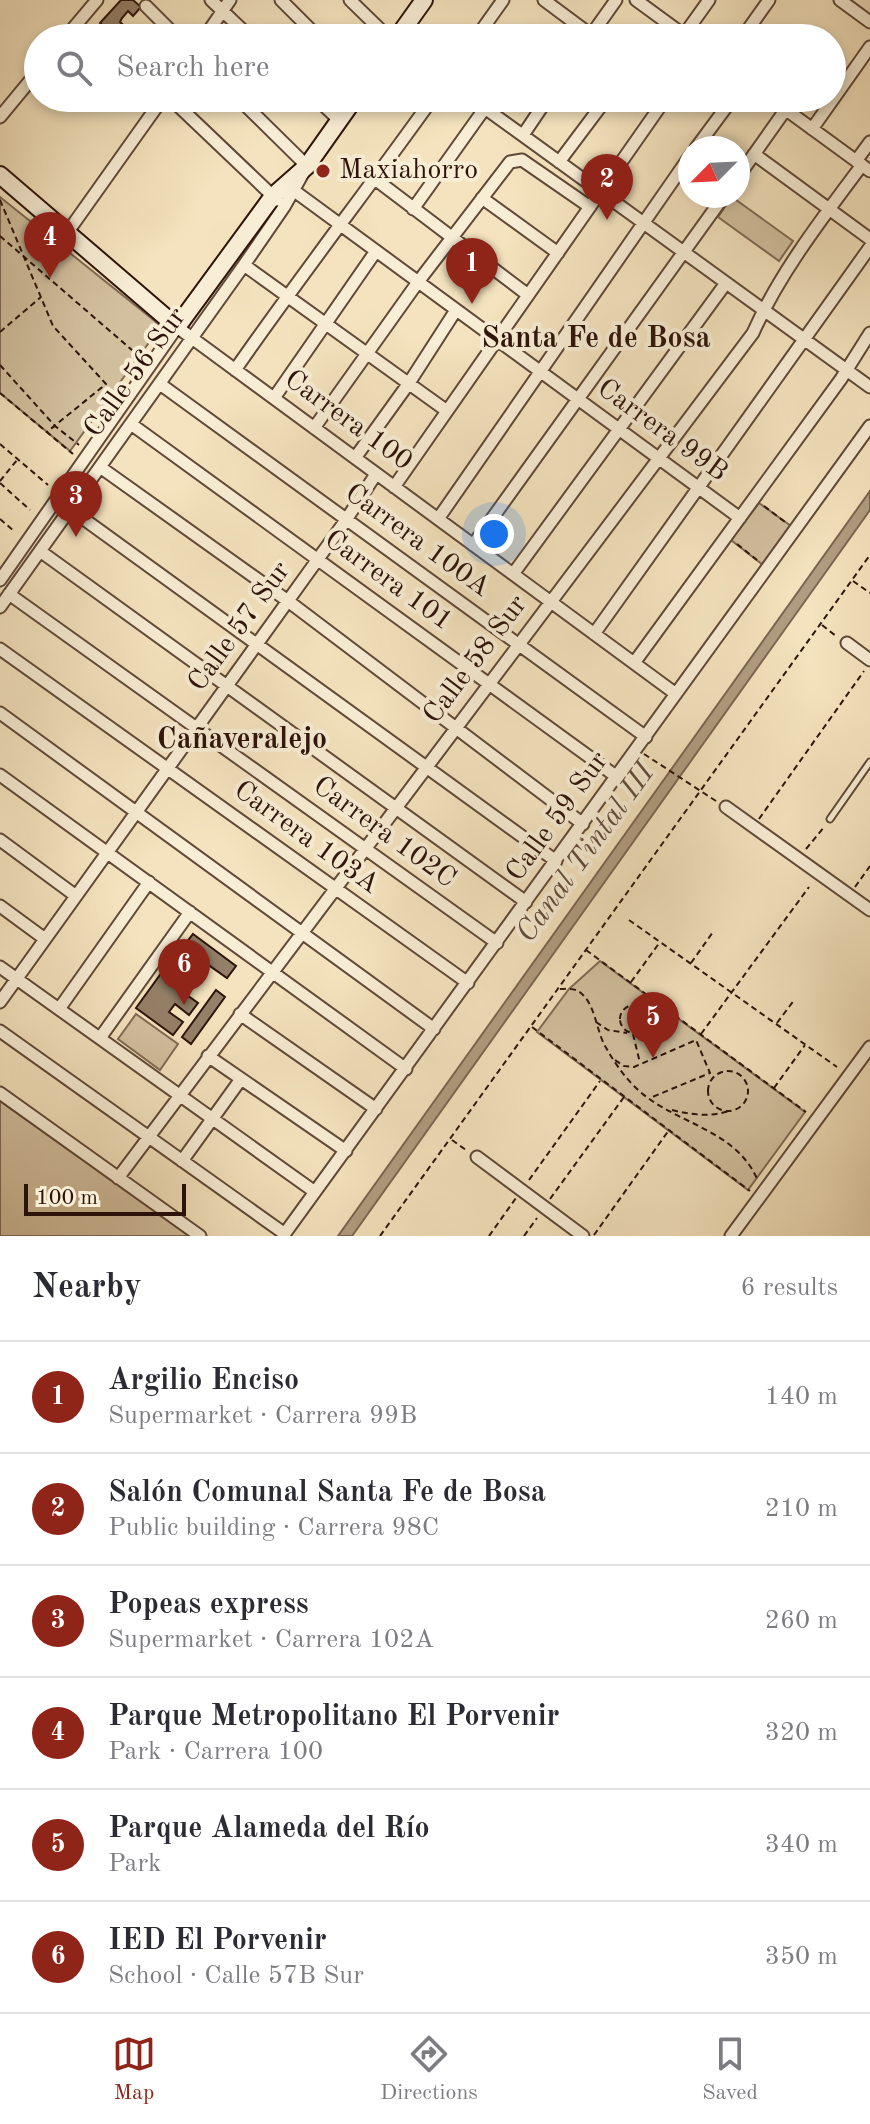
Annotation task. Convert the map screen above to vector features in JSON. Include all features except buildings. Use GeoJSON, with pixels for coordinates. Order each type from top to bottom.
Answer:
{"type":"FeatureCollection","features":[{"type":"Feature","properties":{"kind":"street"},"geometry":{"type":"LineString","coordinates":[[77,24],[97,0]]}},
{"type":"Feature","properties":{"kind":"street"},"geometry":{"type":"LineString","coordinates":[[211,0],[236,24]]}},
{"type":"Feature","properties":{"kind":"street"},"geometry":{"type":"LineString","coordinates":[[214,24],[230,0]]}},
{"type":"Feature","properties":{"kind":"street"},"geometry":{"type":"LineString","coordinates":[[281,0],[305,24]]}},
{"type":"Feature","properties":{"kind":"street"},"geometry":{"type":"LineString","coordinates":[[350,0],[375,24]]}},
{"type":"Feature","properties":{"kind":"street"},"geometry":{"type":"LineString","coordinates":[[486,24],[503,0]]}},
{"type":"Feature","properties":{"kind":"street"},"geometry":{"type":"LineString","coordinates":[[544,0],[575,24]]}},
{"type":"Feature","properties":{"kind":"street"},"geometry":{"type":"LineString","coordinates":[[600,24],[616,0]]}},
{"type":"Feature","properties":{"kind":"street"},"geometry":{"type":"LineString","coordinates":[[636,0],[668,24]]}},
{"type":"Feature","properties":{"kind":"street"},"geometry":{"type":"LineString","coordinates":[[694,24],[709,0]]}},
{"type":"Feature","properties":{"kind":"street"},"geometry":{"type":"LineString","coordinates":[[752,24],[769,0]]}},
{"type":"Feature","properties":{"kind":"street"},"geometry":{"type":"LineString","coordinates":[[840,0],[870,22]]}},
{"type":"Feature","properties":{"kind":"street"},"geometry":{"type":"LineString","coordinates":[[406,24],[422,1]]}},
{"type":"Feature","properties":{"kind":"street"},"geometry":{"type":"LineString","coordinates":[[146,6],[164,24]]}},
{"type":"Feature","properties":{"kind":"street"},"geometry":{"type":"LineString","coordinates":[[846,81],[870,47]]}},
{"type":"Feature","properties":{"kind":"street"},"geometry":{"type":"LineString","coordinates":[[0,117],[24,88]]}},
{"type":"Feature","properties":{"kind":"street"},"geometry":{"type":"LineString","coordinates":[[67,233],[153,112]]}},
{"type":"Feature","properties":{"kind":"street","name":"Carrera 99B"},"geometry":{"type":"LineString","coordinates":[[187,112],[284,194],[341,226],[740,518]]}},
{"type":"Feature","properties":{"kind":"street"},"geometry":{"type":"LineString","coordinates":[[252,112],[307,166]]}},
{"type":"Feature","properties":{"kind":"street"},"geometry":{"type":"LineString","coordinates":[[331,112],[339,120]]}},
{"type":"Feature","properties":{"kind":"street"},"geometry":{"type":"LineString","coordinates":[[284,194],[345,112]]}},
{"type":"Feature","properties":{"kind":"street"},"geometry":{"type":"LineString","coordinates":[[235,370],[286,295],[341,226],[423,112]]}},
{"type":"Feature","properties":{"kind":"street"},"geometry":{"type":"LineString","coordinates":[[413,209],[482,112]]}},
{"type":"Feature","properties":{"kind":"street"},"geometry":{"type":"LineString","coordinates":[[491,112],[870,387]]}},
{"type":"Feature","properties":{"kind":"street"},"geometry":{"type":"LineString","coordinates":[[523,135],[539,112]]}},
{"type":"Feature","properties":{"kind":"street"},"geometry":{"type":"LineString","coordinates":[[559,162],[596,112]]}},
{"type":"Feature","properties":{"kind":"street"},"geometry":{"type":"LineString","coordinates":[[394,487],[656,112]]}},
{"type":"Feature","properties":{"kind":"street"},"geometry":{"type":"LineString","coordinates":[[705,136],[723,112]]}},
{"type":"Feature","properties":{"kind":"street"},"geometry":{"type":"LineString","coordinates":[[750,160],[784,112]]}},
{"type":"Feature","properties":{"kind":"street"},"geometry":{"type":"LineString","coordinates":[[790,112],[863,166]]}},
{"type":"Feature","properties":{"kind":"street"},"geometry":{"type":"LineString","coordinates":[[812,129],[824,112]]}},
{"type":"Feature","properties":{"kind":"street","name":"Calle 58 Sur"},"geometry":{"type":"LineString","coordinates":[[118,1178],[517,643],[753,333],[763,311],[829,209],[863,166],[870,142]]}},
{"type":"Feature","properties":{"kind":"street"},"geometry":{"type":"LineString","coordinates":[[754,154],[870,239]]}},
{"type":"Feature","properties":{"kind":"street"},"geometry":{"type":"LineString","coordinates":[[314,428],[418,282],[510,162],[522,160],[590,207]]}},
{"type":"Feature","properties":{"kind":"street"},"geometry":{"type":"LineString","coordinates":[[438,519],[678,172]]}},
{"type":"Feature","properties":{"kind":"street","name":"Carrera 100"},"geometry":{"type":"LineString","coordinates":[[0,175],[177,327],[676,694]]}},
{"type":"Feature","properties":{"kind":"street"},"geometry":{"type":"LineString","coordinates":[[375,179],[528,295]]}},
{"type":"Feature","properties":{"kind":"street","name":"Calle 56 Sur"},"geometry":{"type":"LineString","coordinates":[[0,607],[244,265],[284,194]]}},
{"type":"Feature","properties":{"kind":"street","name":"Calle 56 Sur"},"geometry":{"type":"LineString","coordinates":[[0,580],[177,327],[284,194]]}},
{"type":"Feature","properties":{"kind":"street"},"geometry":{"type":"LineString","coordinates":[[482,198],[558,253]]}},
{"type":"Feature","properties":{"kind":"street"},"geometry":{"type":"LineString","coordinates":[[473,545],[716,208]]}},
{"type":"Feature","properties":{"kind":"street"},"geometry":{"type":"LineString","coordinates":[[594,634],[870,247]]}},
{"type":"Feature","properties":{"kind":"street"},"geometry":{"type":"LineString","coordinates":[[274,398],[376,251]]}},
{"type":"Feature","properties":{"kind":"street"},"geometry":{"type":"LineString","coordinates":[[244,265],[447,411]]}},
{"type":"Feature","properties":{"kind":"street"},"geometry":{"type":"LineString","coordinates":[[513,574],[726,283]]}},
{"type":"Feature","properties":{"kind":"street"},"geometry":{"type":"LineString","coordinates":[[355,458],[456,310]]}},
{"type":"Feature","properties":{"kind":"street"},"geometry":{"type":"LineString","coordinates":[[634,663],[870,333]]}},
{"type":"Feature","properties":{"kind":"street","name":"Carrera 100A"},"geometry":{"type":"LineString","coordinates":[[160,384],[646,737]]}},
{"type":"Feature","properties":{"kind":"street","name":"Carrera 101"},"geometry":{"type":"LineString","coordinates":[[131,424],[617,777]]}},
{"type":"Feature","properties":{"kind":"street","name":"Calle 59 Sur"},"geometry":{"type":"LineString","coordinates":[[284,1235],[870,426]]}},
{"type":"Feature","properties":{"kind":"street"},"geometry":{"type":"LineString","coordinates":[[100,467],[288,601],[583,824]]}},
{"type":"Feature","properties":{"kind":"street","name":"Calle 57 Sur"},"geometry":{"type":"LineString","coordinates":[[0,1002],[318,560],[376,474]]}},
{"type":"Feature","properties":{"kind":"street"},"geometry":{"type":"LineString","coordinates":[[70,509],[556,861]]}},
{"type":"Feature","properties":{"kind":"street"},"geometry":{"type":"LineString","coordinates":[[40,551],[526,902]]}},
{"type":"Feature","properties":{"kind":"street","name":"Carrera 102C"},"geometry":{"type":"LineString","coordinates":[[9,594],[497,943]]}},
{"type":"Feature","properties":{"kind":"street"},"geometry":{"type":"LineString","coordinates":[[847,643],[870,661]]}},
{"type":"Feature","properties":{"kind":"street","name":"Carrera 103A"},"geometry":{"type":"LineString","coordinates":[[0,649],[468,983]]}},
{"type":"Feature","properties":{"kind":"street"},"geometry":{"type":"LineString","coordinates":[[0,713],[434,1029]]}},
{"type":"Feature","properties":{"kind":"street"},"geometry":{"type":"LineString","coordinates":[[0,775],[406,1069]]}},
{"type":"Feature","properties":{"kind":"street"},"geometry":{"type":"LineString","coordinates":[[726,807],[870,910]]}},
{"type":"Feature","properties":{"kind":"street"},"geometry":{"type":"LineString","coordinates":[[0,840],[76,896]]}},
{"type":"Feature","properties":{"kind":"street"},"geometry":{"type":"LineString","coordinates":[[59,1009],[149,882]]}},
{"type":"Feature","properties":{"kind":"street"},"geometry":{"type":"LineString","coordinates":[[0,906],[45,939]]}},
{"type":"Feature","properties":{"kind":"street"},"geometry":{"type":"LineString","coordinates":[[100,1038],[190,912]]}},
{"type":"Feature","properties":{"kind":"street"},"geometry":{"type":"LineString","coordinates":[[0,967],[315,1192]]}},
{"type":"Feature","properties":{"kind":"street"},"geometry":{"type":"LineString","coordinates":[[240,1014],[376,1109]]}},
{"type":"Feature","properties":{"kind":"street"},"geometry":{"type":"LineString","coordinates":[[0,1031],[284,1235]]}},
{"type":"Feature","properties":{"kind":"street"},"geometry":{"type":"LineString","coordinates":[[731,1236],[870,1047]]}},
{"type":"Feature","properties":{"kind":"street"},"geometry":{"type":"LineString","coordinates":[[208,1056],[346,1151]]}},
{"type":"Feature","properties":{"kind":"street"},"geometry":{"type":"LineString","coordinates":[[182,1161],[241,1079]]}},
{"type":"Feature","properties":{"kind":"street"},"geometry":{"type":"LineString","coordinates":[[0,1093],[200,1236]]}},
{"type":"Feature","properties":{"kind":"street"},"geometry":{"type":"LineString","coordinates":[[477,1157],[583,1236]]}},
{"type":"Feature","properties":{"kind":"lane"},"geometry":{"type":"LineString","coordinates":[[549,178],[559,162]]}},
{"type":"Feature","properties":{"kind":"lane"},"geometry":{"type":"LineString","coordinates":[[830,819],[870,762]]}},
{"type":"Feature","properties":{"kind":"path"},"geometry":{"type":"LineString","coordinates":[[84,16],[92,24]]}},
{"type":"Feature","properties":{"kind":"path"},"geometry":{"type":"LineString","coordinates":[[0,200],[53,326],[106,384],[47,432]]}},
{"type":"Feature","properties":{"kind":"path"},"geometry":{"type":"LineString","coordinates":[[0,236],[151,365]]}},
{"type":"Feature","properties":{"kind":"path"},"geometry":{"type":"LineString","coordinates":[[0,332],[41,297]]}},
{"type":"Feature","properties":{"kind":"path"},"geometry":{"type":"LineString","coordinates":[[0,365],[86,458]]}},
{"type":"Feature","properties":{"kind":"path"},"geometry":{"type":"LineString","coordinates":[[0,393],[47,432],[86,458]]}},
{"type":"Feature","properties":{"kind":"path"},"geometry":{"type":"LineString","coordinates":[[0,444],[48,485]]}},
{"type":"Feature","properties":{"kind":"path"},"geometry":{"type":"LineString","coordinates":[[18,459],[0,482],[30,510]]}},
{"type":"Feature","properties":{"kind":"path"},"geometry":{"type":"LineString","coordinates":[[754,498],[795,529]]}},
{"type":"Feature","properties":{"kind":"path"},"geometry":{"type":"LineString","coordinates":[[0,519],[14,531]]}},
{"type":"Feature","properties":{"kind":"path"},"geometry":{"type":"LineString","coordinates":[[726,536],[768,568]]}},
{"type":"Feature","properties":{"kind":"path"},"geometry":{"type":"LineString","coordinates":[[380,1236],[870,555]]}},
{"type":"Feature","properties":{"kind":"path"},"geometry":{"type":"LineString","coordinates":[[852,580],[870,593]]}},
{"type":"Feature","properties":{"kind":"path"},"geometry":{"type":"LineString","coordinates":[[821,624],[847,643]]}},
{"type":"Feature","properties":{"kind":"path"},"geometry":{"type":"LineString","coordinates":[[754,827],[870,661]]}},
{"type":"Feature","properties":{"kind":"path"},"geometry":{"type":"LineString","coordinates":[[655,760],[726,807]]}},
{"type":"Feature","properties":{"kind":"path"},"geometry":{"type":"LineString","coordinates":[[799,859],[830,819]]}},
{"type":"Feature","properties":{"kind":"path"},"geometry":{"type":"LineString","coordinates":[[849,895],[870,866]]}},
{"type":"Feature","properties":{"kind":"path"},"geometry":{"type":"LineString","coordinates":[[701,1035],[809,887]]}},
{"type":"Feature","properties":{"kind":"path"},"geometry":{"type":"LineString","coordinates":[[629,920],[837,1067]]}},
{"type":"Feature","properties":{"kind":"path"},"geometry":{"type":"LineString","coordinates":[[691,963],[713,932]]}},
{"type":"Feature","properties":{"kind":"path"},"geometry":{"type":"LineString","coordinates":[[630,983],[661,941]]}},
{"type":"Feature","properties":{"kind":"path"},"geometry":{"type":"LineString","coordinates":[[586,950],[816,1121]]}},
{"type":"Feature","properties":{"kind":"path"},"geometry":{"type":"LineString","coordinates":[[558,989],[579,991],[590,1005],[603,1043],[624,1076],[649,1099],[717,1135],[743,1155],[757,1177],[759,1198]]}},
{"type":"Feature","properties":{"kind":"path"},"geometry":{"type":"LineString","coordinates":[[776,1024],[795,999]]}},
{"type":"Feature","properties":{"kind":"path"},"geometry":{"type":"LineString","coordinates":[[595,1021],[608,1030],[632,1034],[644,1029],[648,1021],[643,1009],[634,1005],[622,1011],[620,1021],[624,1029],[632,1034],[641,1064]]}},
{"type":"Feature","properties":{"kind":"path"},"geometry":{"type":"LineString","coordinates":[[531,1026],[759,1198]]}},
{"type":"Feature","properties":{"kind":"path"},"geometry":{"type":"LineString","coordinates":[[614,1060],[634,1067],[696,1040],[710,1073],[649,1099]]}},
{"type":"Feature","properties":{"kind":"path"},"geometry":{"type":"LineString","coordinates":[[774,1089],[805,1045]]}},
{"type":"Feature","properties":{"kind":"path"},"geometry":{"type":"LineString","coordinates":[[667,1109],[699,1115],[717,1115],[735,1109],[745,1101],[746,1082],[737,1073],[723,1071],[712,1078],[709,1098],[717,1107],[735,1109]]}},
{"type":"Feature","properties":{"kind":"path"},"geometry":{"type":"LineString","coordinates":[[489,1236],[601,1079]]}},
{"type":"Feature","properties":{"kind":"path"},"geometry":{"type":"LineString","coordinates":[[524,1236],[624,1097]]}},
{"type":"Feature","properties":{"kind":"path"},"geometry":{"type":"LineString","coordinates":[[594,1236],[669,1130]]}},
{"type":"Feature","properties":{"kind":"path"},"geometry":{"type":"LineString","coordinates":[[450,1139],[477,1157]]}},
{"type":"Feature","properties":{"kind":"shaded area"},"geometry":{"type":"Polygon","coordinates":[[[0,197],[161,326],[70,451],[0,393],[0,197]]]}},
{"type":"Feature","properties":{"kind":"shaded area"},"geometry":{"type":"Polygon","coordinates":[[[724,208],[747,208],[793,241],[779,261],[718,217],[724,208]]]}},
{"type":"Feature","properties":{"kind":"shaded area"},"geometry":{"type":"Polygon","coordinates":[[[870,491],[870,510],[352,1236],[338,1236],[870,491]]]}},
{"type":"Feature","properties":{"kind":"shaded area"},"geometry":{"type":"Polygon","coordinates":[[[759,503],[791,526],[763,565],[731,540],[759,503]]]}},
{"type":"Feature","properties":{"kind":"shaded area"},"geometry":{"type":"Polygon","coordinates":[[[600,961],[805,1112],[748,1190],[537,1032],[569,989],[600,961]]]}},
{"type":"Feature","properties":{"kind":"shaded area"},"geometry":{"type":"Polygon","coordinates":[[[136,1014],[178,1044],[160,1070],[118,1039],[136,1014]]]}},
{"type":"Feature","properties":{"kind":"shaded area"},"geometry":{"type":"Polygon","coordinates":[[[0,1101],[190,1236],[0,1236],[0,1101]]]}},
{"type":"Feature","properties":{"kind":"place","name":"Maxiahorro"},"geometry":{"type":"Point","coordinates":[323,171]}},
{"type":"Feature","properties":{"kind":"place","name":"Salón Comunal Santa Fe de Bosa"},"geometry":{"type":"Point","coordinates":[607,220]}},
{"type":"Feature","properties":{"kind":"place","name":"Parque Metropolitano El Porvenir"},"geometry":{"type":"Point","coordinates":[50,278]}},
{"type":"Feature","properties":{"kind":"place","name":"Argilio Enciso"},"geometry":{"type":"Point","coordinates":[472,304]}},
{"type":"Feature","properties":{"kind":"place","name":"Popeas express"},"geometry":{"type":"Point","coordinates":[76,537]}},
{"type":"Feature","properties":{"kind":"place","name":"IED El Porvenir"},"geometry":{"type":"Point","coordinates":[184,1005]}},
{"type":"Feature","properties":{"kind":"place","name":"Parque Alameda del Río"},"geometry":{"type":"Point","coordinates":[653,1058]}},
{"type":"Feature","properties":{"kind":"district","name":"Santa Fe de Bosa"},"geometry":{"type":"Point","coordinates":[596,339]}},
{"type":"Feature","properties":{"kind":"district","name":"Cañaveralejo"},"geometry":{"type":"Point","coordinates":[242,740]}},
{"type":"Feature","properties":{"kind":"water label","name":"Canal Tintal III"},"geometry":{"type":"Point","coordinates":[586,853]}}]}
